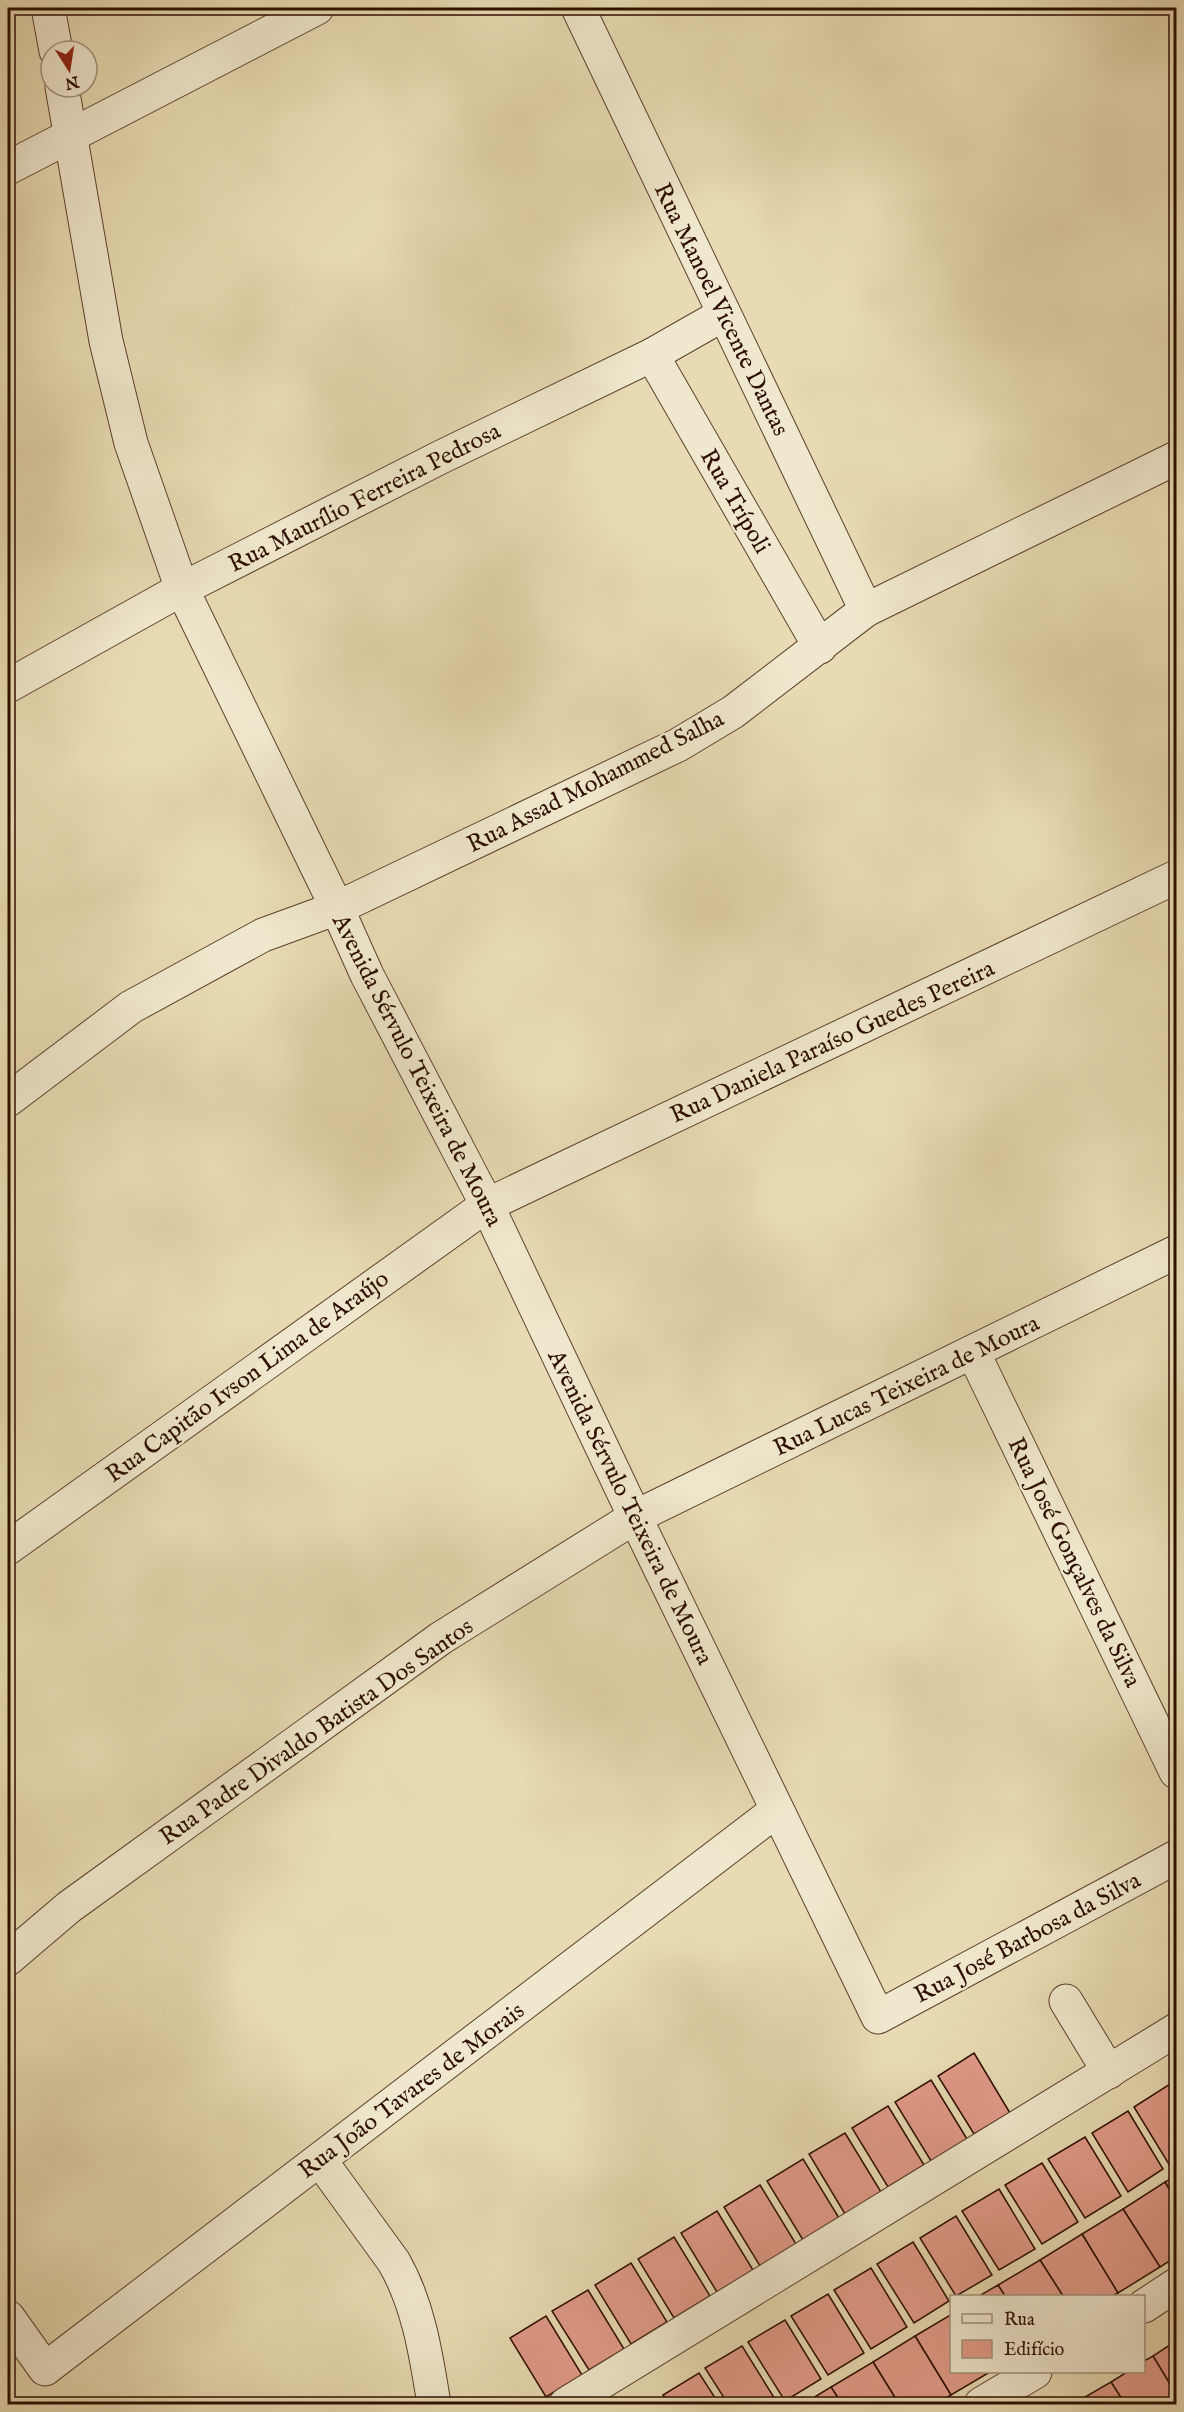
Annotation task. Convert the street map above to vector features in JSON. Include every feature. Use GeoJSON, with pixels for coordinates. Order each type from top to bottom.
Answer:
{"type":"FeatureCollection","features":[{"type":"Feature","properties":{"kind":"street"},"geometry":{"type":"LineString","coordinates":[[48,8],[54,39]]}},
{"type":"Feature","properties":{"kind":"street"},"geometry":{"type":"LineString","coordinates":[[8,168],[317,8]]}},
{"type":"Feature","properties":{"kind":"street","name":"Rua Manoel Vicente Dantas"},"geometry":{"type":"LineString","coordinates":[[578,8],[866,610]]}},
{"type":"Feature","properties":{"kind":"street","name":"Avenida Sérvulo Teixeira de Moura"},"geometry":{"type":"LineString","coordinates":[[64,99],[106,341],[114,375],[131,443],[182,589],[337,908],[367,975],[487,1205],[635,1517],[878,2017]]}},
{"type":"Feature","properties":{"kind":"street","name":"Rua Maurílio Ferreira Pedrosa"},"geometry":{"type":"LineString","coordinates":[[8,686],[182,589],[439,458],[652,355],[724,314]]}},
{"type":"Feature","properties":{"kind":"street","name":"Rua Trípoli"},"geometry":{"type":"LineString","coordinates":[[652,355],[820,647]]}},
{"type":"Feature","properties":{"kind":"street","name":"Rua Assad Mohammed Salha"},"geometry":{"type":"LineString","coordinates":[[8,1100],[131,1007],[263,935],[337,908],[678,745],[733,712],[866,610],[1176,458]]}},
{"type":"Feature","properties":{"kind":"street","name":"Rua Daniela Paraíso Guedes Pereira"},"geometry":{"type":"LineString","coordinates":[[487,1205],[1176,877]]}},
{"type":"Feature","properties":{"kind":"street","name":"Rua Capitão Ivson Lima de Araújo"},"geometry":{"type":"LineString","coordinates":[[8,1548],[487,1205]]}},
{"type":"Feature","properties":{"kind":"street","name":"Rua Lucas Teixeira de Moura"},"geometry":{"type":"LineString","coordinates":[[635,1517],[1176,1252]]}},
{"type":"Feature","properties":{"kind":"street","name":"Rua José Gonçalves da Silva"},"geometry":{"type":"LineString","coordinates":[[973,1352],[1176,1772]]}},
{"type":"Feature","properties":{"kind":"street","name":"Rua Padre Divaldo Batista Dos Santos"},"geometry":{"type":"LineString","coordinates":[[8,1959],[69,1907],[441,1638],[635,1517]]}},
{"type":"Feature","properties":{"kind":"street","name":"Rua João Tavares de Morais"},"geometry":{"type":"LineString","coordinates":[[8,2317],[45,2369],[777,1810]]}},
{"type":"Feature","properties":{"kind":"street","name":"Rua José Barbosa da Silva"},"geometry":{"type":"LineString","coordinates":[[878,2017],[1176,1857]]}},
{"type":"Feature","properties":{"kind":"street"},"geometry":{"type":"LineString","coordinates":[[1066,2001],[1109,2072]]}},
{"type":"Feature","properties":{"kind":"street"},"geometry":{"type":"LineString","coordinates":[[566,2404],[1176,2030]]}},
{"type":"Feature","properties":{"kind":"street"},"geometry":{"type":"LineString","coordinates":[[320,2160],[394,2262],[403,2278],[419,2325],[434,2404]]}},
{"type":"Feature","properties":{"kind":"street"},"geometry":{"type":"LineString","coordinates":[[1145,2305],[1176,2285]]}},
{"type":"Feature","properties":{"kind":"street"},"geometry":{"type":"LineString","coordinates":[[981,2404],[1033,2373]]}},
{"type":"Feature","properties":{"kind":"building"},"geometry":{"type":"Polygon","coordinates":[[[974,2053],[1010,2113],[974,2134],[938,2076],[974,2053]]]}},
{"type":"Feature","properties":{"kind":"building"},"geometry":{"type":"Polygon","coordinates":[[[931,2080],[967,2139],[931,2161],[895,2102],[931,2080]]]}},
{"type":"Feature","properties":{"kind":"building"},"geometry":{"type":"Polygon","coordinates":[[[1170,2084],[1176,2094],[1176,2162],[1170,2166],[1134,2107],[1170,2084]]]}},
{"type":"Feature","properties":{"kind":"building"},"geometry":{"type":"Polygon","coordinates":[[[888,2106],[924,2165],[888,2187],[852,2128],[888,2106]]]}},
{"type":"Feature","properties":{"kind":"building"},"geometry":{"type":"Polygon","coordinates":[[[1128,2111],[1163,2169],[1128,2192],[1092,2133],[1128,2111]]]}},
{"type":"Feature","properties":{"kind":"building"},"geometry":{"type":"Polygon","coordinates":[[[845,2133],[881,2192],[845,2214],[809,2154],[845,2133]]]}},
{"type":"Feature","properties":{"kind":"building"},"geometry":{"type":"Polygon","coordinates":[[[1085,2137],[1121,2196],[1085,2218],[1048,2159],[1085,2137]]]}},
{"type":"Feature","properties":{"kind":"building"},"geometry":{"type":"Polygon","coordinates":[[[803,2159],[839,2218],[803,2240],[767,2181],[803,2159]]]}},
{"type":"Feature","properties":{"kind":"building"},"geometry":{"type":"Polygon","coordinates":[[[1042,2163],[1078,2222],[1042,2244],[1005,2185],[1042,2163]]]}},
{"type":"Feature","properties":{"kind":"building"},"geometry":{"type":"Polygon","coordinates":[[[1176,2176],[1176,2201],[1165,2182],[1176,2176]]]}},
{"type":"Feature","properties":{"kind":"building"},"geometry":{"type":"Polygon","coordinates":[[[1165,2182],[1176,2201],[1176,2257],[1160,2267],[1123,2209],[1165,2182]]]}},
{"type":"Feature","properties":{"kind":"building"},"geometry":{"type":"Polygon","coordinates":[[[760,2185],[796,2244],[760,2266],[724,2207],[760,2185]]]}},
{"type":"Feature","properties":{"kind":"building"},"geometry":{"type":"Polygon","coordinates":[[[999,2189],[1035,2249],[999,2270],[962,2211],[999,2189]]]}},
{"type":"Feature","properties":{"kind":"building"},"geometry":{"type":"Polygon","coordinates":[[[1123,2209],[1160,2267],[1118,2293],[1082,2234],[1123,2209]]]}},
{"type":"Feature","properties":{"kind":"building"},"geometry":{"type":"Polygon","coordinates":[[[717,2211],[753,2270],[717,2292],[681,2233],[717,2211]]]}},
{"type":"Feature","properties":{"kind":"building"},"geometry":{"type":"Polygon","coordinates":[[[956,2216],[992,2275],[955,2295],[920,2238],[956,2216]]]}},
{"type":"Feature","properties":{"kind":"building"},"geometry":{"type":"Polygon","coordinates":[[[1082,2234],[1118,2293],[1114,2295],[1062,2295],[1040,2260],[1082,2234]]]}},
{"type":"Feature","properties":{"kind":"building"},"geometry":{"type":"Polygon","coordinates":[[[674,2237],[710,2296],[674,2318],[638,2259],[674,2237]]]}},
{"type":"Feature","properties":{"kind":"building"},"geometry":{"type":"Polygon","coordinates":[[[913,2242],[949,2301],[914,2323],[877,2264],[913,2242]]]}},
{"type":"Feature","properties":{"kind":"building"},"geometry":{"type":"Polygon","coordinates":[[[1040,2260],[1062,2295],[1004,2295],[998,2285],[1040,2260]]]}},
{"type":"Feature","properties":{"kind":"building"},"geometry":{"type":"Polygon","coordinates":[[[631,2263],[667,2322],[631,2344],[595,2285],[631,2263]]]}},
{"type":"Feature","properties":{"kind":"building"},"geometry":{"type":"Polygon","coordinates":[[[871,2268],[907,2327],[871,2349],[834,2290],[871,2268]]]}},
{"type":"Feature","properties":{"kind":"building"},"geometry":{"type":"Polygon","coordinates":[[[998,2285],[1004,2295],[981,2295],[998,2285]]]}},
{"type":"Feature","properties":{"kind":"building"},"geometry":{"type":"Polygon","coordinates":[[[588,2290],[624,2349],[589,2370],[552,2311],[588,2290]]]}},
{"type":"Feature","properties":{"kind":"building"},"geometry":{"type":"Polygon","coordinates":[[[828,2294],[864,2353],[828,2375],[791,2316],[828,2294]]]}},
{"type":"Feature","properties":{"kind":"building"},"geometry":{"type":"Polygon","coordinates":[[[950,2315],[950,2373],[988,2373],[951,2395],[915,2336],[950,2315]]]}},
{"type":"Feature","properties":{"kind":"building"},"geometry":{"type":"Polygon","coordinates":[[[546,2316],[582,2375],[546,2397],[510,2338],[546,2316]]]}},
{"type":"Feature","properties":{"kind":"building"},"geometry":{"type":"Polygon","coordinates":[[[785,2320],[821,2379],[785,2401],[748,2342],[785,2320]]]}},
{"type":"Feature","properties":{"kind":"building"},"geometry":{"type":"Polygon","coordinates":[[[915,2336],[951,2395],[936,2404],[899,2404],[873,2362],[915,2336]]]}},
{"type":"Feature","properties":{"kind":"building"},"geometry":{"type":"Polygon","coordinates":[[[1176,2341],[1176,2394],[1153,2356],[1176,2341]]]}},
{"type":"Feature","properties":{"kind":"building"},"geometry":{"type":"Polygon","coordinates":[[[742,2346],[778,2404],[728,2404],[705,2368],[742,2346]]]}},
{"type":"Feature","properties":{"kind":"building"},"geometry":{"type":"Polygon","coordinates":[[[1153,2356],[1176,2394],[1176,2404],[1125,2404],[1111,2382],[1125,2373],[1145,2373],[1145,2360],[1153,2356]]]}},
{"type":"Feature","properties":{"kind":"building"},"geometry":{"type":"Polygon","coordinates":[[[873,2362],[899,2404],[842,2404],[831,2387],[873,2362]]]}},
{"type":"Feature","properties":{"kind":"building"},"geometry":{"type":"Polygon","coordinates":[[[699,2373],[719,2404],[669,2404],[663,2395],[699,2373]]]}},
{"type":"Feature","properties":{"kind":"building"},"geometry":{"type":"Polygon","coordinates":[[[1111,2382],[1125,2404],[1073,2404],[1111,2382]]]}},
{"type":"Feature","properties":{"kind":"building"},"geometry":{"type":"Polygon","coordinates":[[[831,2387],[842,2404],[803,2404],[831,2387]]]}}]}
